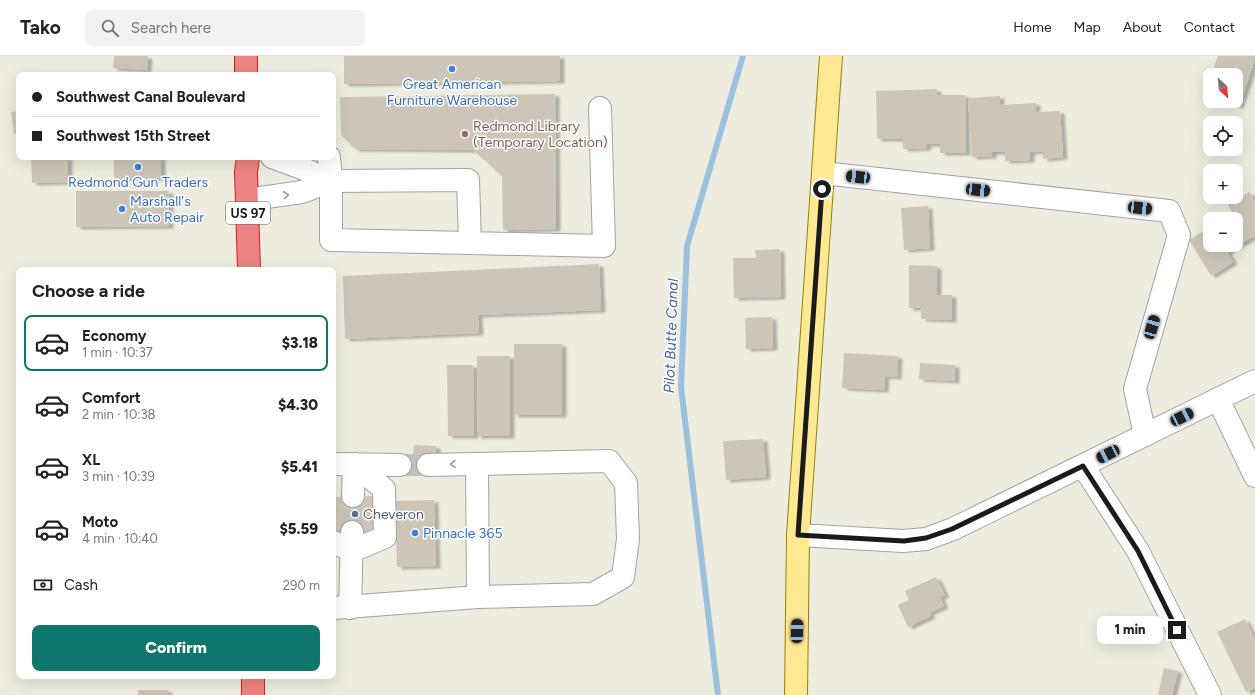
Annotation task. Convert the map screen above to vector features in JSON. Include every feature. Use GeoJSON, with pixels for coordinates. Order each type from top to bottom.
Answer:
{"type":"FeatureCollection","features":[{"type":"Feature","properties":{"kind":"highway"},"geometry":{"type":"LineString","coordinates":[[246,56],[246,72]]}},
{"type":"Feature","properties":{"kind":"highway","name":"US 97"},"geometry":{"type":"LineString","coordinates":[[248,160],[246,172],[248,267]]}},
{"type":"Feature","properties":{"kind":"highway"},"geometry":{"type":"LineString","coordinates":[[253,679],[253,695]]}},
{"type":"Feature","properties":{"kind":"main road"},"geometry":{"type":"LineString","coordinates":[[796,695],[798,535],[809,397],[831,56]]}},
{"type":"Feature","properties":{"kind":"street"},"geometry":{"type":"LineString","coordinates":[[329,160],[331,181],[331,240],[604,246],[600,108]]}},
{"type":"Feature","properties":{"kind":"street"},"geometry":{"type":"LineString","coordinates":[[280,160],[331,181]]}},
{"type":"Feature","properties":{"kind":"street"},"geometry":{"type":"LineString","coordinates":[[823,173],[1169,211],[1179,235],[1135,389],[1145,435]]}},
{"type":"Feature","properties":{"kind":"street"},"geometry":{"type":"LineString","coordinates":[[247,200],[302,192],[331,181],[468,180],[470,243]]}},
{"type":"Feature","properties":{"kind":"street"},"geometry":{"type":"LineString","coordinates":[[798,535],[904,541],[926,538],[952,529],[1255,381]]}},
{"type":"Feature","properties":{"kind":"street"},"geometry":{"type":"LineString","coordinates":[[1218,400],[1255,476]]}},
{"type":"Feature","properties":{"kind":"street"},"geometry":{"type":"LineString","coordinates":[[344,464],[384,489],[385,537],[346,542],[342,608],[478,598],[593,594],[623,577],[628,539],[626,483],[609,461],[428,465]]}},
{"type":"Feature","properties":{"kind":"street"},"geometry":{"type":"LineString","coordinates":[[344,464],[400,465]]}},
{"type":"Feature","properties":{"kind":"street"},"geometry":{"type":"LineString","coordinates":[[344,464],[353,496]]}},
{"type":"Feature","properties":{"kind":"street"},"geometry":{"type":"LineString","coordinates":[[477,464],[478,598]]}},
{"type":"Feature","properties":{"kind":"street"},"geometry":{"type":"LineString","coordinates":[[1083,466],[1138,551],[1210,695]]}},
{"type":"Feature","properties":{"kind":"building"},"geometry":{"type":"Polygon","coordinates":[[[114,56],[148,56],[147,70],[113,68],[114,56]]]}},
{"type":"Feature","properties":{"kind":"building","name":"Great American Furniture Warehouse"},"geometry":{"type":"Polygon","coordinates":[[[344,56],[560,56],[560,81],[344,84],[344,56]]]}},
{"type":"Feature","properties":{"kind":"building"},"geometry":{"type":"Polygon","coordinates":[[[1218,56],[1255,56],[1243,94],[1243,68],[1214,68],[1218,56]]]}},
{"type":"Feature","properties":{"kind":"building"},"geometry":{"type":"Polygon","coordinates":[[[937,89],[937,95],[965,95],[966,153],[940,153],[940,144],[927,144],[927,148],[903,149],[903,139],[877,139],[876,91],[937,89]]]}},
{"type":"Feature","properties":{"kind":"building"},"geometry":{"type":"Polygon","coordinates":[[[555,94],[556,229],[503,230],[502,176],[473,150],[355,149],[341,135],[340,97],[555,94]]]}},
{"type":"Feature","properties":{"kind":"building"},"geometry":{"type":"Polygon","coordinates":[[[1000,96],[1000,105],[1036,103],[1036,112],[1060,111],[1063,157],[1043,159],[1043,151],[1030,152],[1030,160],[1005,161],[1005,152],[992,152],[992,156],[972,157],[968,98],[1000,96]]]}},
{"type":"Feature","properties":{"kind":"building"},"geometry":{"type":"Polygon","coordinates":[[[16,111],[16,134],[14,134],[11,112],[16,111]]]}},
{"type":"Feature","properties":{"kind":"building"},"geometry":{"type":"Polygon","coordinates":[[[31,160],[68,160],[68,182],[32,183],[31,160]]]}},
{"type":"Feature","properties":{"kind":"building","name":"Redmond Gun Traders"},"geometry":{"type":"Polygon","coordinates":[[[114,160],[161,160],[161,178],[114,179],[114,160]]]}},
{"type":"Feature","properties":{"kind":"building","name":"Marshall's Auto Repair"},"geometry":{"type":"Polygon","coordinates":[[[76,191],[169,191],[169,226],[76,227],[76,191]]]}},
{"type":"Feature","properties":{"kind":"building"},"geometry":{"type":"Polygon","coordinates":[[[1249,192],[1255,202],[1255,238],[1254,236],[1243,243],[1243,212],[1232,212],[1228,205],[1243,204],[1243,196],[1249,192]]]}},
{"type":"Feature","properties":{"kind":"building"},"geometry":{"type":"Polygon","coordinates":[[[928,206],[930,248],[904,250],[901,208],[928,206]]]}},
{"type":"Feature","properties":{"kind":"building"},"geometry":{"type":"Polygon","coordinates":[[[1203,231],[1203,252],[1227,252],[1233,262],[1211,276],[1189,240],[1203,231]]]}},
{"type":"Feature","properties":{"kind":"building"},"geometry":{"type":"Polygon","coordinates":[[[780,249],[781,297],[734,298],[733,258],[756,258],[755,250],[780,249]]]}},
{"type":"Feature","properties":{"kind":"building"},"geometry":{"type":"Polygon","coordinates":[[[599,264],[601,310],[478,315],[479,333],[345,339],[343,276],[599,264]]]}},
{"type":"Feature","properties":{"kind":"building"},"geometry":{"type":"Polygon","coordinates":[[[909,265],[937,266],[937,295],[952,295],[952,320],[921,319],[921,308],[909,308],[909,265]]]}},
{"type":"Feature","properties":{"kind":"building"},"geometry":{"type":"Polygon","coordinates":[[[772,317],[773,348],[746,349],[745,318],[772,317]]]}},
{"type":"Feature","properties":{"kind":"building"},"geometry":{"type":"Polygon","coordinates":[[[514,344],[562,344],[562,415],[514,415],[514,344]]]}},
{"type":"Feature","properties":{"kind":"building"},"geometry":{"type":"Polygon","coordinates":[[[844,353],[898,356],[897,377],[885,376],[884,390],[842,388],[844,353]]]}},
{"type":"Feature","properties":{"kind":"building"},"geometry":{"type":"Polygon","coordinates":[[[477,356],[510,356],[510,436],[477,436],[477,356]]]}},
{"type":"Feature","properties":{"kind":"building"},"geometry":{"type":"Polygon","coordinates":[[[920,363],[955,365],[955,381],[919,379],[920,363]]]}},
{"type":"Feature","properties":{"kind":"building"},"geometry":{"type":"Polygon","coordinates":[[[447,365],[473,365],[474,436],[448,436],[447,365]]]}},
{"type":"Feature","properties":{"kind":"building"},"geometry":{"type":"Polygon","coordinates":[[[763,439],[766,477],[726,480],[723,441],[763,439]]]}},
{"type":"Feature","properties":{"kind":"building"},"geometry":{"type":"Polygon","coordinates":[[[414,445],[436,446],[436,457],[428,471],[399,471],[400,454],[413,454],[414,445]]]}},
{"type":"Feature","properties":{"kind":"building","name":"Cheveron"},"geometry":{"type":"Polygon","coordinates":[[[377,496],[377,532],[336,533],[336,497],[377,496]]]}},
{"type":"Feature","properties":{"kind":"building","name":"Pinnacle 365"},"geometry":{"type":"Polygon","coordinates":[[[434,500],[436,566],[397,567],[395,501],[434,500]]]}},
{"type":"Feature","properties":{"kind":"building"},"geometry":{"type":"Polygon","coordinates":[[[936,577],[945,595],[940,597],[944,606],[929,613],[931,616],[908,627],[898,605],[909,600],[905,591],[936,577]]]}},
{"type":"Feature","properties":{"kind":"building"},"geometry":{"type":"Polygon","coordinates":[[[1245,619],[1255,640],[1255,688],[1246,692],[1217,632],[1245,619]]]}},
{"type":"Feature","properties":{"kind":"building"},"geometry":{"type":"Polygon","coordinates":[[[1164,668],[1178,671],[1172,695],[1158,695],[1164,668]]]}},
{"type":"Feature","properties":{"kind":"building"},"geometry":{"type":"Polygon","coordinates":[[[138,690],[168,690],[168,695],[138,695],[138,690]]]}},
{"type":"Feature","properties":{"kind":"waterway","name":"Pilot Butte Canal"},"geometry":{"type":"LineString","coordinates":[[718,695],[681,387],[687,246],[743,56]]}},
{"type":"Feature","properties":{"kind":"tunnel"},"geometry":{"type":"LineString","coordinates":[[400,465],[428,465]]}},
{"type":"Feature","properties":{"kind":"tunnel"},"geometry":{"type":"LineString","coordinates":[[352,532],[353,496]]}},
{"type":"Feature","properties":{"kind":"place","name":"Great American Furniture Warehouse"},"geometry":{"type":"Point","coordinates":[452,69]}},
{"type":"Feature","properties":{"kind":"place","name":"Redmond Library (Temporary Location)"},"geometry":{"type":"Point","coordinates":[465,134]}},
{"type":"Feature","properties":{"kind":"place","name":"Redmond Gun Traders"},"geometry":{"type":"Point","coordinates":[138,167]}},
{"type":"Feature","properties":{"kind":"place","name":"Marshall's Auto Repair"},"geometry":{"type":"Point","coordinates":[122,209]}},
{"type":"Feature","properties":{"kind":"place","name":"Cheveron"},"geometry":{"type":"Point","coordinates":[355,514]}},
{"type":"Feature","properties":{"kind":"place","name":"Pinnacle 365"},"geometry":{"type":"Point","coordinates":[415,533]}},
{"type":"Feature","properties":{"kind":"route"},"geometry":{"type":"LineString","coordinates":[[822,189],[798,535],[904,541],[926,538],[952,529],[1083,466],[1138,551],[1177,630]]}}]}
